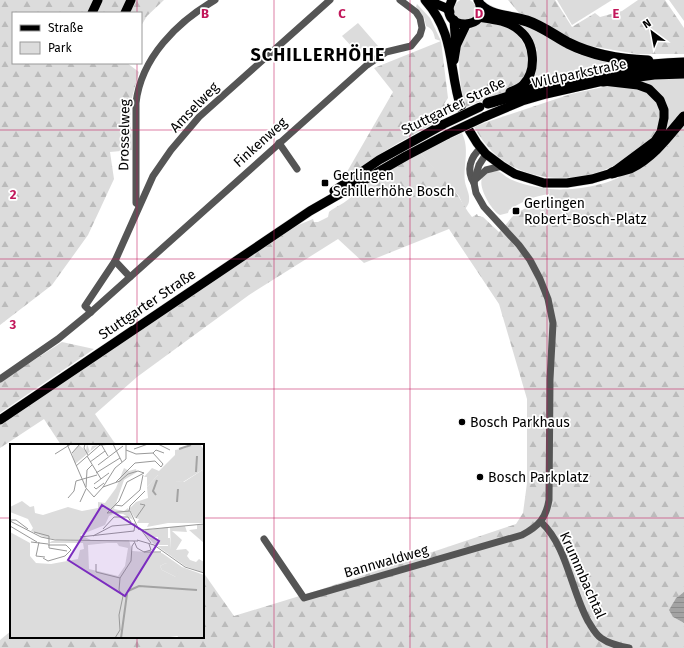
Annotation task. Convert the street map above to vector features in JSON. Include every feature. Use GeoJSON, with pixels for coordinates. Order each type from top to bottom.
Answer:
{"type":"FeatureCollection","features":[{"type":"Feature","properties":{"kind":"highway"},"geometry":{"type":"LineString","coordinates":[[480,8],[493,13],[529,22],[568,43],[595,54],[618,59],[650,61],[663,64]]}},
{"type":"Feature","properties":{"kind":"highway","name":"Wildparkstraße"},"geometry":{"type":"LineString","coordinates":[[484,105],[547,85],[575,78],[612,71],[663,64],[684,63]]}},
{"type":"Feature","properties":{"kind":"highway","name":"Wildparkstraße"},"geometry":{"type":"LineString","coordinates":[[603,81],[654,74],[684,72]]}},
{"type":"Feature","properties":{"kind":"highway"},"geometry":{"type":"LineString","coordinates":[[612,172],[628,168],[647,157],[664,141],[684,117]]}},
{"type":"Feature","properties":{"kind":"main road"},"geometry":{"type":"LineString","coordinates":[[92,12],[98,0]]}},
{"type":"Feature","properties":{"kind":"main road"},"geometry":{"type":"LineString","coordinates":[[125,12],[131,0]]}},
{"type":"Feature","properties":{"kind":"main road"},"geometry":{"type":"LineString","coordinates":[[425,0],[446,8],[457,23],[466,25],[476,21],[480,8]]}},
{"type":"Feature","properties":{"kind":"main road"},"geometry":{"type":"LineString","coordinates":[[425,0],[436,14],[445,30],[453,64],[456,93],[462,108]]}},
{"type":"Feature","properties":{"kind":"main road"},"geometry":{"type":"LineString","coordinates":[[446,0],[452,0],[449,7],[452,16],[456,48]]}},
{"type":"Feature","properties":{"kind":"main road","name":"Stuttgarter Straße"},"geometry":{"type":"LineString","coordinates":[[0,420],[310,211],[444,124],[518,89],[525,84],[532,63],[532,53],[529,43],[520,30],[480,8]]}},
{"type":"Feature","properties":{"kind":"main road"},"geometry":{"type":"LineString","coordinates":[[453,64],[456,48],[466,25]]}},
{"type":"Feature","properties":{"kind":"main road"},"geometry":{"type":"LineString","coordinates":[[469,130],[484,151],[502,166],[515,174],[531,180],[544,183],[576,182],[592,179],[612,172],[655,141],[663,128],[664,110],[660,100],[649,89],[638,84],[603,81]]}},
{"type":"Feature","properties":{"kind":"main road","name":"Wildparkstraße"},"geometry":{"type":"LineString","coordinates":[[484,117],[528,99],[603,81]]}},
{"type":"Feature","properties":{"kind":"main road","name":"Stuttgarter Straße"},"geometry":{"type":"LineString","coordinates":[[377,167],[484,117]]}},
{"type":"Feature","properties":{"kind":"street","name":"Drosselweg"},"geometry":{"type":"LineString","coordinates":[[139,205],[136,203],[136,103],[140,82],[149,64],[167,38],[191,17],[215,0]]}},
{"type":"Feature","properties":{"kind":"street","name":"Amselweg"},"geometry":{"type":"LineString","coordinates":[[91,312],[85,306],[115,261],[139,205],[158,169],[171,150],[199,117],[330,0]]}},
{"type":"Feature","properties":{"kind":"street","name":"Finkenweg"},"geometry":{"type":"LineString","coordinates":[[91,312],[371,62],[386,52],[411,46],[418,39],[422,28],[420,18],[416,12],[400,0]]}},
{"type":"Feature","properties":{"kind":"street"},"geometry":{"type":"LineString","coordinates":[[279,143],[297,169]]}},
{"type":"Feature","properties":{"kind":"street"},"geometry":{"type":"LineString","coordinates":[[484,151],[474,183],[476,193],[484,207],[519,245],[530,260],[548,299],[552,323],[549,500],[547,511],[541,522]]}},
{"type":"Feature","properties":{"kind":"street"},"geometry":{"type":"LineString","coordinates":[[474,183],[479,175],[486,170],[502,166]]}},
{"type":"Feature","properties":{"kind":"street"},"geometry":{"type":"LineString","coordinates":[[115,261],[130,277]]}},
{"type":"Feature","properties":{"kind":"street"},"geometry":{"type":"LineString","coordinates":[[0,379],[58,339],[91,312]]}},
{"type":"Feature","properties":{"kind":"street","name":"Bannwaldweg"},"geometry":{"type":"LineString","coordinates":[[264,539],[304,598],[522,535],[541,522]]}},
{"type":"Feature","properties":{"kind":"street","name":"Krummbachtal"},"geometry":{"type":"LineString","coordinates":[[541,522],[552,535],[561,552],[578,599],[593,629],[599,637],[608,642],[629,648]]}},
{"type":"Feature","properties":{"kind":"green space"},"geometry":{"type":"Polygon","coordinates":[[[465,-1],[473,2],[476,10],[473,18],[465,21],[457,18],[454,10],[457,2],[465,-1]]]}},
{"type":"Feature","properties":{"kind":"green space"},"geometry":{"type":"Polygon","coordinates":[[[0,0],[164,0],[147,16],[142,24],[142,12],[12,12],[12,64],[128,64],[139,72],[130,105],[132,150],[110,152],[114,179],[88,235],[52,285],[0,325],[0,0]]]}},
{"type":"Feature","properties":{"kind":"green space"},"geometry":{"type":"Polygon","coordinates":[[[508,0],[555,0],[572,27],[595,13],[600,17],[622,11],[638,0],[665,0],[684,28],[684,54],[637,54],[584,45],[519,13],[508,0]]]}},
{"type":"Feature","properties":{"kind":"green space"},"geometry":{"type":"Polygon","coordinates":[[[557,0],[612,0],[572,25],[557,0]]]}},
{"type":"Feature","properties":{"kind":"green space"},"geometry":{"type":"Polygon","coordinates":[[[669,0],[684,0],[684,21],[669,0]]]}},
{"type":"Feature","properties":{"kind":"green space"},"geometry":{"type":"Polygon","coordinates":[[[417,4],[430,18],[441,41],[435,39],[430,28],[426,26],[424,17],[416,7],[417,4]]]}},
{"type":"Feature","properties":{"kind":"green space"},"geometry":{"type":"Polygon","coordinates":[[[486,14],[523,24],[578,54],[609,63],[611,66],[528,85],[533,83],[537,67],[537,50],[531,36],[522,26],[486,14]]]}},
{"type":"Feature","properties":{"kind":"green space"},"geometry":{"type":"Polygon","coordinates":[[[483,21],[502,24],[511,29],[517,35],[523,42],[526,50],[528,66],[526,74],[521,82],[510,90],[466,107],[459,71],[461,43],[464,36],[472,27],[483,21]]]}},
{"type":"Feature","properties":{"kind":"green space"},"geometry":{"type":"Polygon","coordinates":[[[358,23],[378,46],[363,59],[342,36],[358,23]]]}},
{"type":"Feature","properties":{"kind":"green space"},"geometry":{"type":"Polygon","coordinates":[[[441,41],[448,98],[444,104],[450,107],[452,113],[441,117],[442,119],[398,143],[344,177],[393,92],[374,68],[441,41]]]}},
{"type":"Feature","properties":{"kind":"green space"},"geometry":{"type":"Polygon","coordinates":[[[684,77],[684,112],[666,131],[668,120],[662,96],[641,81],[684,77]]]}},
{"type":"Feature","properties":{"kind":"green space"},"geometry":{"type":"Polygon","coordinates":[[[608,86],[626,87],[644,92],[652,96],[657,102],[660,110],[656,135],[617,164],[602,171],[570,178],[554,178],[522,171],[508,164],[495,154],[483,141],[474,127],[571,94],[608,86]]]}},
{"type":"Feature","properties":{"kind":"green space"},"geometry":{"type":"Polygon","coordinates":[[[684,123],[684,592],[674,602],[673,617],[684,623],[684,648],[0,648],[0,640],[10,632],[10,638],[204,638],[204,573],[234,616],[319,590],[516,524],[523,513],[527,483],[527,399],[499,304],[449,229],[364,263],[338,239],[249,295],[137,377],[95,414],[115,444],[60,444],[44,419],[0,448],[0,425],[260,248],[296,226],[313,219],[314,222],[318,222],[328,217],[329,212],[347,200],[360,188],[357,191],[369,182],[420,153],[450,184],[472,217],[477,214],[478,216],[483,217],[499,232],[512,217],[520,211],[534,205],[548,202],[550,189],[589,187],[609,182],[625,174],[684,123]]]}},
{"type":"Feature","properties":{"kind":"green space"},"geometry":{"type":"Polygon","coordinates":[[[462,133],[466,145],[465,182],[469,198],[469,203],[465,209],[459,196],[420,153],[462,133]]]}},
{"type":"Feature","properties":{"kind":"green space"},"geometry":{"type":"Polygon","coordinates":[[[497,171],[519,183],[550,189],[549,194],[538,196],[518,204],[509,210],[508,213],[500,215],[493,209],[486,199],[481,182],[486,173],[497,171]]]}},
{"type":"Feature","properties":{"kind":"green space"},"geometry":{"type":"Polygon","coordinates":[[[62,342],[94,349],[0,413],[0,382],[62,342]]]}},
{"type":"Feature","properties":{"kind":"shaded area"},"geometry":{"type":"Polygon","coordinates":[[[684,592],[684,623],[673,617],[669,610],[676,598],[684,592]]]}},
{"type":"Feature","properties":{"kind":"place","name":"Gerlingen Schillerhöhe Bosch"},"geometry":{"type":"Point","coordinates":[325,183]}},
{"type":"Feature","properties":{"kind":"place","name":"Gerlingen Robert-Bosch-Platz"},"geometry":{"type":"Point","coordinates":[516,211]}},
{"type":"Feature","properties":{"kind":"place","name":"Bosch Parkhaus"},"geometry":{"type":"Point","coordinates":[462,422]}},
{"type":"Feature","properties":{"kind":"place","name":"Bosch Parkplatz"},"geometry":{"type":"Point","coordinates":[480,477]}},
{"type":"Feature","properties":{"kind":"district","name":"SCHILLERHÖHE"},"geometry":{"type":"Point","coordinates":[318,55]}}]}
